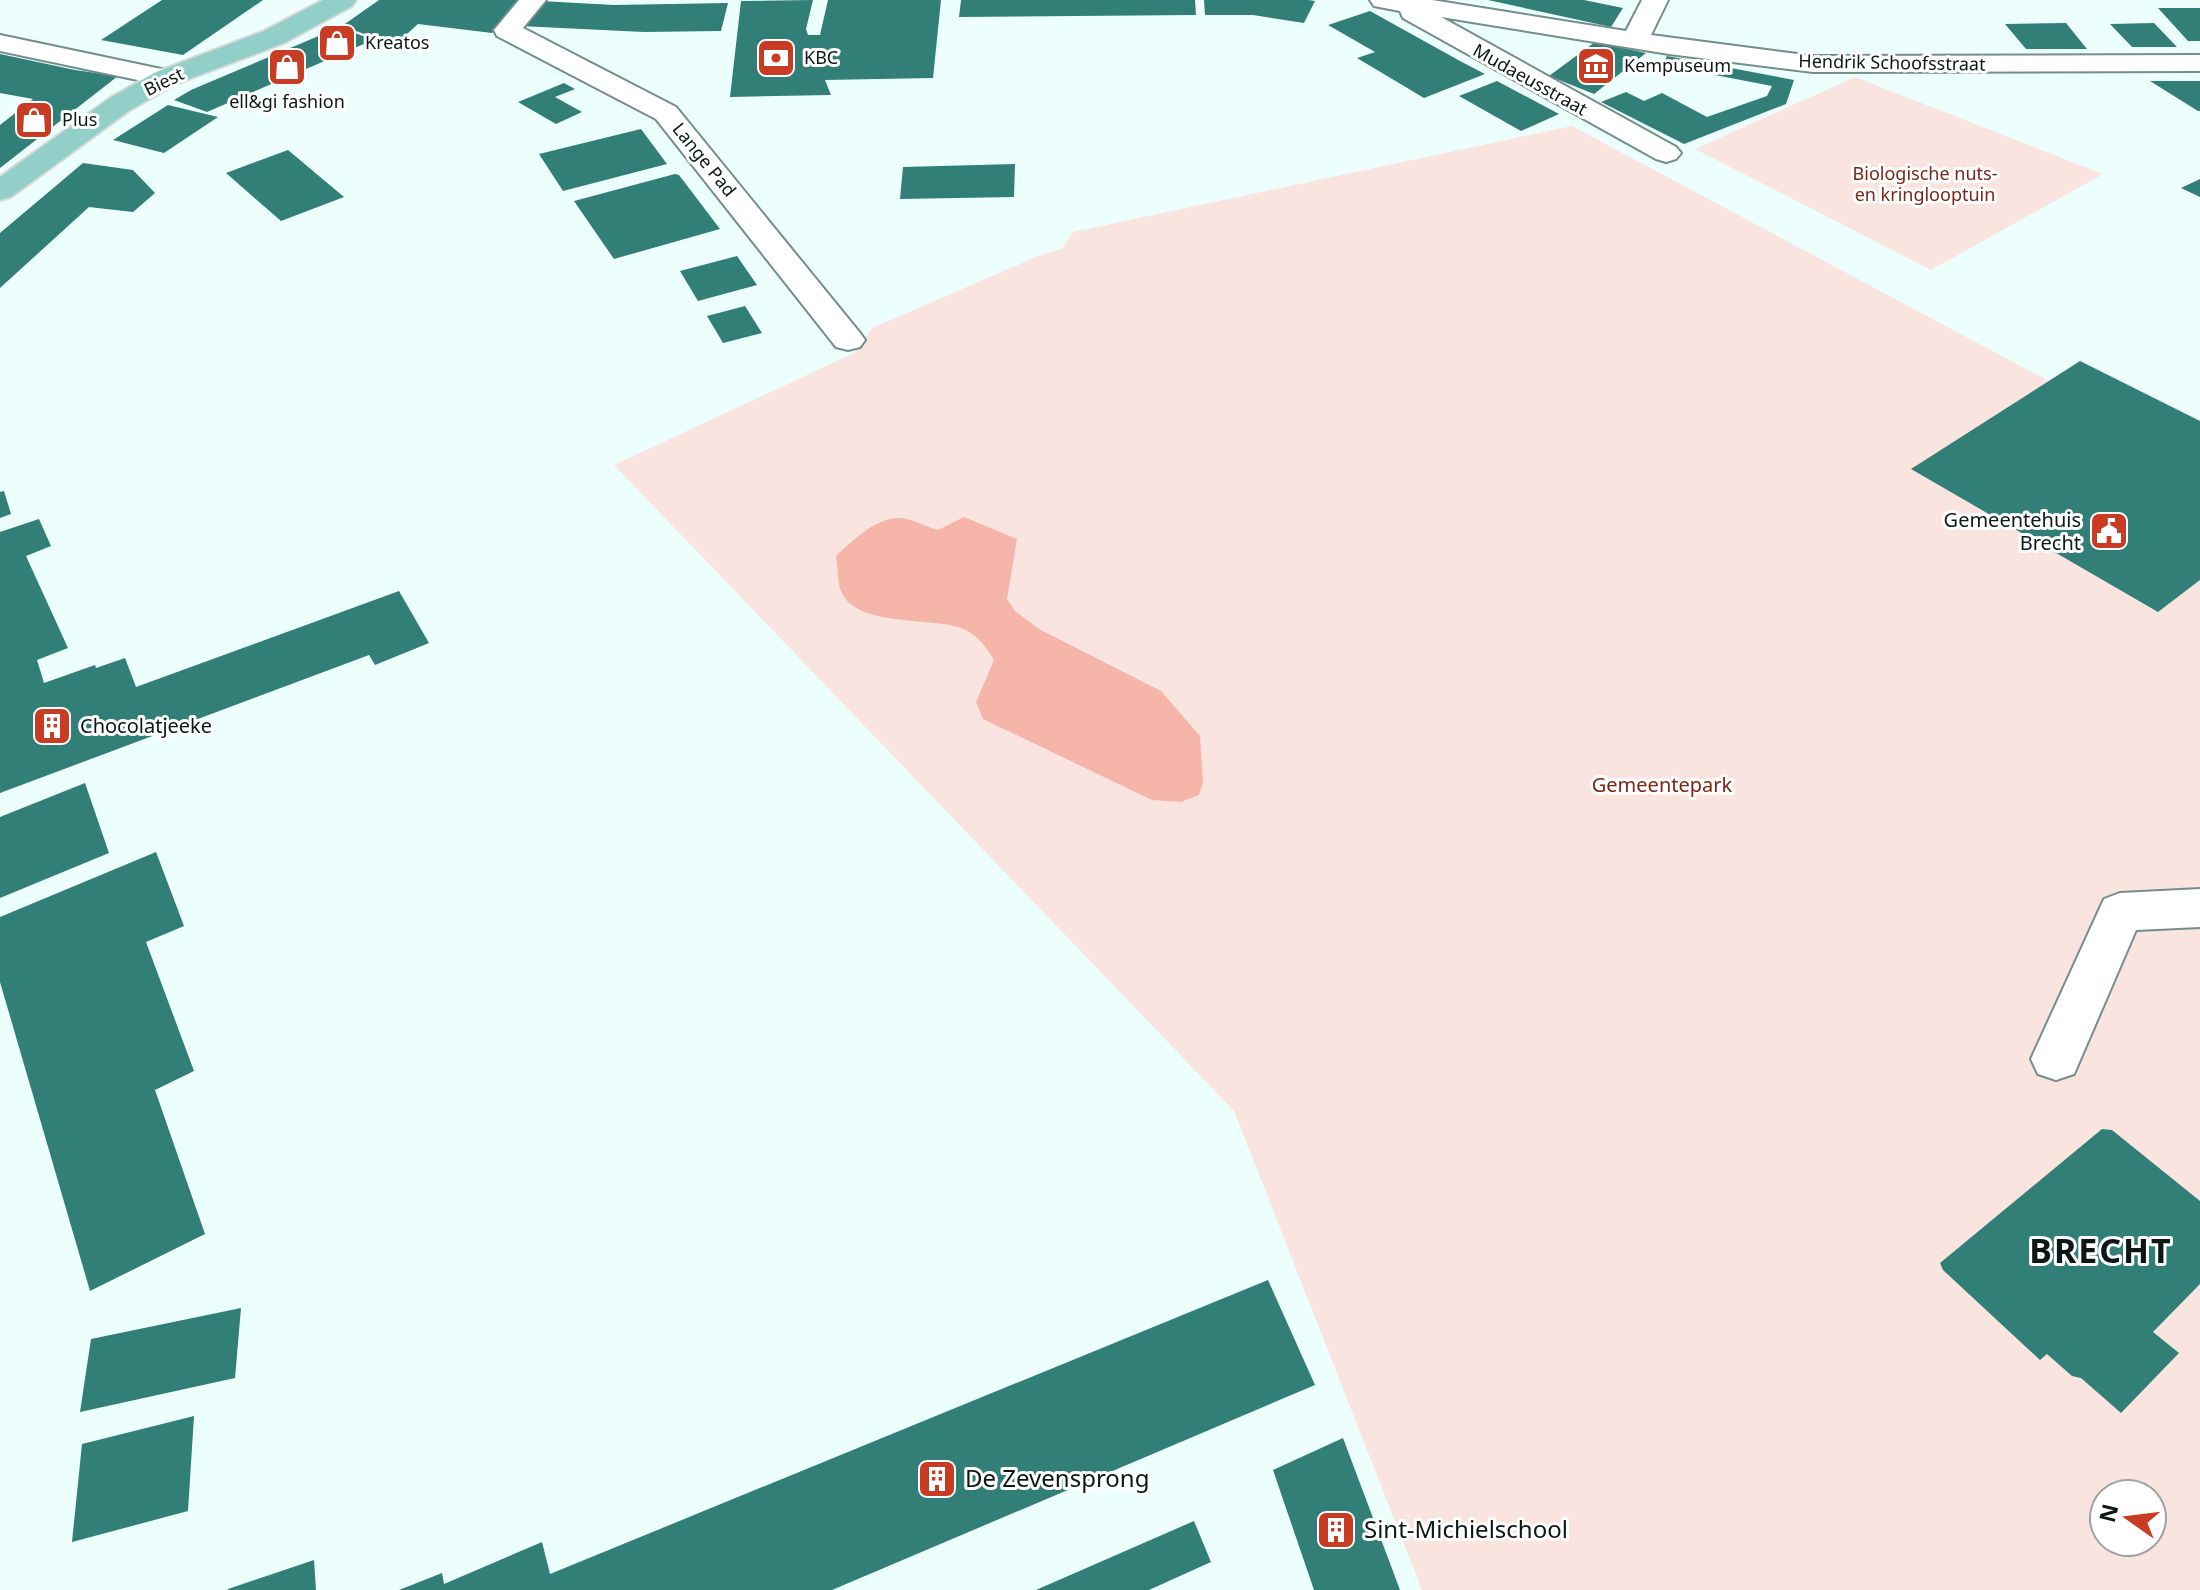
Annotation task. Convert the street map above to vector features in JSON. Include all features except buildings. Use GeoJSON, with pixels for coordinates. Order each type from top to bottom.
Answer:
{"type":"FeatureCollection","features":[{"type":"Feature","properties":{"kind":"main road","name":"Biest"},"geometry":{"type":"LineString","coordinates":[[0,191],[120,104],[166,78],[274,37],[343,0]]}},
{"type":"Feature","properties":{"kind":"street","name":"Lange Pad"},"geometry":{"type":"LineString","coordinates":[[533,0],[507,30],[666,113],[848,340]]}},
{"type":"Feature","properties":{"kind":"street"},"geometry":{"type":"LineString","coordinates":[[1635,39],[1655,0]]}},
{"type":"Feature","properties":{"kind":"street","name":"Hendrik Schoofsstraat"},"geometry":{"type":"LineString","coordinates":[[1389,1],[1813,64],[2200,63]]}},
{"type":"Feature","properties":{"kind":"street","name":"Mudaeusstraat"},"geometry":{"type":"LineString","coordinates":[[1389,1],[1666,153]]}},
{"type":"Feature","properties":{"kind":"street"},"geometry":{"type":"LineString","coordinates":[[0,43],[166,78]]}},
{"type":"Feature","properties":{"kind":"street"},"geometry":{"type":"LineString","coordinates":[[2056,1059],[2120,912],[2200,908]]}},
{"type":"Feature","properties":{"kind":"green space","name":"Biologische nuts- en kringlooptuin"},"geometry":{"type":"Polygon","coordinates":[[[1855,77],[2103,174],[1931,270],[1695,149],[1855,77]]]}},
{"type":"Feature","properties":{"kind":"green space","name":"Gemeentepark"},"geometry":{"type":"Polygon","coordinates":[[[1572,126],[2200,462],[2200,1590],[1422,1590],[1234,1111],[614,465],[856,352],[872,328],[1043,254],[1062,249],[1073,232],[1572,126]]]}},
{"type":"Feature","properties":{"kind":"shaded area"},"geometry":{"type":"Polygon","coordinates":[[[964,517],[1017,539],[1007,599],[1015,611],[1039,629],[1161,691],[1200,736],[1203,782],[1199,795],[1181,802],[1152,800],[983,719],[976,702],[994,660],[975,636],[964,629],[945,624],[895,619],[862,611],[850,604],[842,593],[836,556],[874,525],[901,518],[938,530],[964,517]]]}},
{"type":"Feature","properties":{"kind":"place","name":"Kreatos"},"geometry":{"type":"Point","coordinates":[337,43]}},
{"type":"Feature","properties":{"kind":"place","name":"KBC"},"geometry":{"type":"Point","coordinates":[776,58]}},
{"type":"Feature","properties":{"kind":"place","name":"Kempuseum"},"geometry":{"type":"Point","coordinates":[1596,66]}},
{"type":"Feature","properties":{"kind":"place","name":"ell&gi fashion"},"geometry":{"type":"Point","coordinates":[287,67]}},
{"type":"Feature","properties":{"kind":"place","name":"Plus"},"geometry":{"type":"Point","coordinates":[34,120]}},
{"type":"Feature","properties":{"kind":"place","name":"Gemeentehuis Brecht"},"geometry":{"type":"Point","coordinates":[2109,531]}},
{"type":"Feature","properties":{"kind":"place","name":"Chocolatjeeke"},"geometry":{"type":"Point","coordinates":[52,726]}},
{"type":"Feature","properties":{"kind":"place","name":"De Zevensprong"},"geometry":{"type":"Point","coordinates":[937,1479]}},
{"type":"Feature","properties":{"kind":"place","name":"Sint-Michielschool"},"geometry":{"type":"Point","coordinates":[1336,1530]}},
{"type":"Feature","properties":{"kind":"district","name":"BRECHT"},"geometry":{"type":"Point","coordinates":[2101,1251]}}]}
